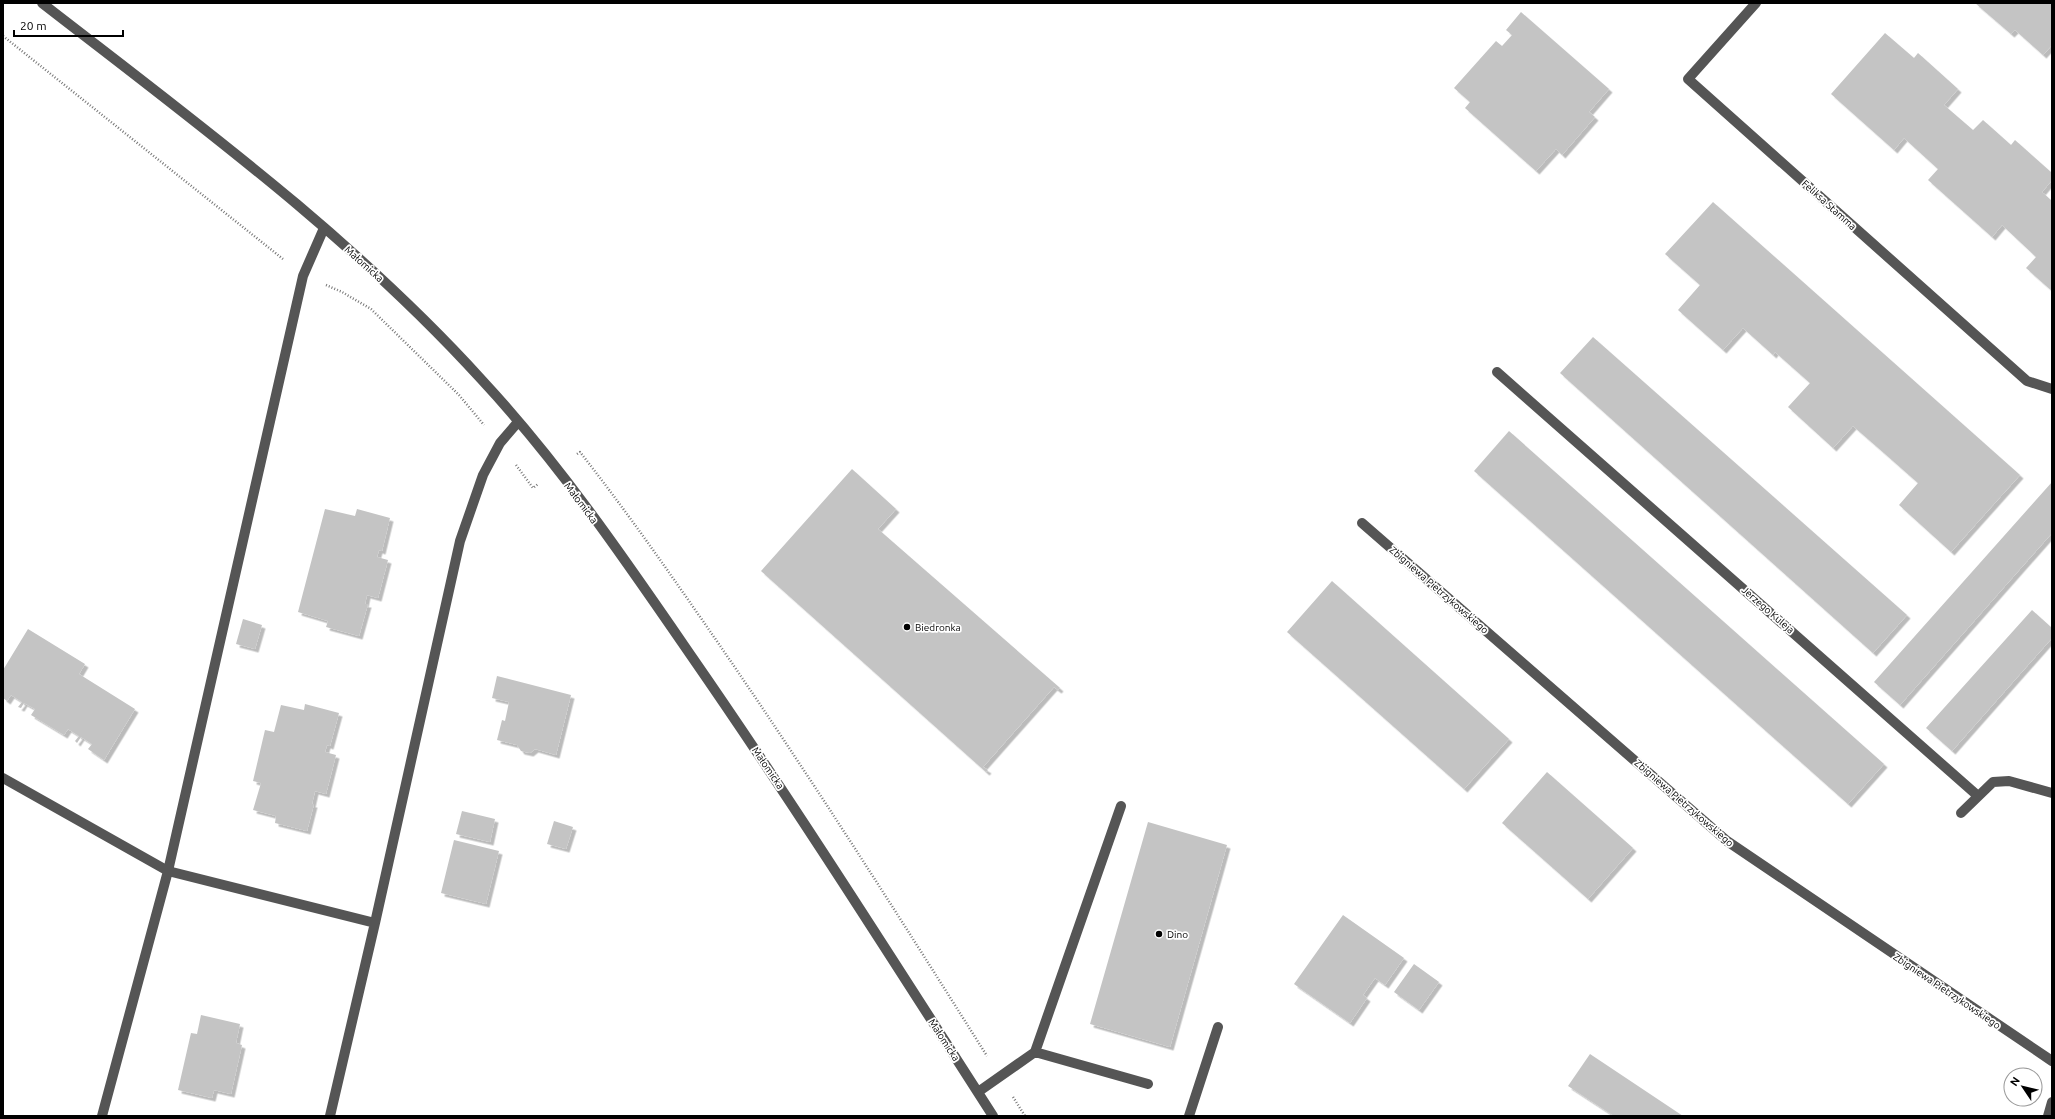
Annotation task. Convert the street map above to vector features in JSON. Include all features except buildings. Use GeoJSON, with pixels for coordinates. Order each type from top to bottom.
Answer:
{"type":"FeatureCollection","features":[{"type":"Feature","properties":{"kind":"street","name":"Małomicka"},"geometry":{"type":"LineString","coordinates":[[42,3],[220,142],[324,228],[430,325],[484,381],[556,470],[637,578],[730,712],[993,1116]]}},
{"type":"Feature","properties":{"kind":"street","name":"Feliksa Stamma"},"geometry":{"type":"LineString","coordinates":[[1756,3],[1688,79],[2027,381],[2052,389]]}},
{"type":"Feature","properties":{"kind":"street"},"geometry":{"type":"LineString","coordinates":[[102,1116],[168,871],[303,276],[324,228]]}},
{"type":"Feature","properties":{"kind":"street","name":"Jerzego Kuleja"},"geometry":{"type":"LineString","coordinates":[[1497,372],[1978,796]]}},
{"type":"Feature","properties":{"kind":"street"},"geometry":{"type":"LineString","coordinates":[[330,1116],[375,923],[460,541],[483,475],[500,443],[518,422]]}},
{"type":"Feature","properties":{"kind":"street","name":"Zbigniewa Pietrzykowskiego"},"geometry":{"type":"LineString","coordinates":[[1362,523],[1727,841],[2052,1061]]}},
{"type":"Feature","properties":{"kind":"street"},"geometry":{"type":"LineString","coordinates":[[3,778],[168,871],[375,923]]}},
{"type":"Feature","properties":{"kind":"street"},"geometry":{"type":"LineString","coordinates":[[1961,813],[1993,782],[2009,781],[2052,793]]}},
{"type":"Feature","properties":{"kind":"street"},"geometry":{"type":"LineString","coordinates":[[978,1092],[1035,1052],[1121,806]]}},
{"type":"Feature","properties":{"kind":"street"},"geometry":{"type":"LineString","coordinates":[[1190,1116],[1218,1027]]}},
{"type":"Feature","properties":{"kind":"street"},"geometry":{"type":"LineString","coordinates":[[1035,1052],[1148,1084]]}},
{"type":"Feature","properties":{"kind":"street"},"geometry":{"type":"LineString","coordinates":[[2048,1116],[2052,1102]]}},
{"type":"Feature","properties":{"kind":"path"},"geometry":{"type":"LineString","coordinates":[[3,36],[303,276],[342,292],[371,309],[459,395],[500,443],[533,488],[580,452],[627,511],[753,692],[875,878],[1025,1116]]}},
{"type":"Feature","properties":{"kind":"place","name":"Biedronka"},"geometry":{"type":"Point","coordinates":[907,627]}},
{"type":"Feature","properties":{"kind":"place","name":"Dino"},"geometry":{"type":"Point","coordinates":[1159,934]}}]}
